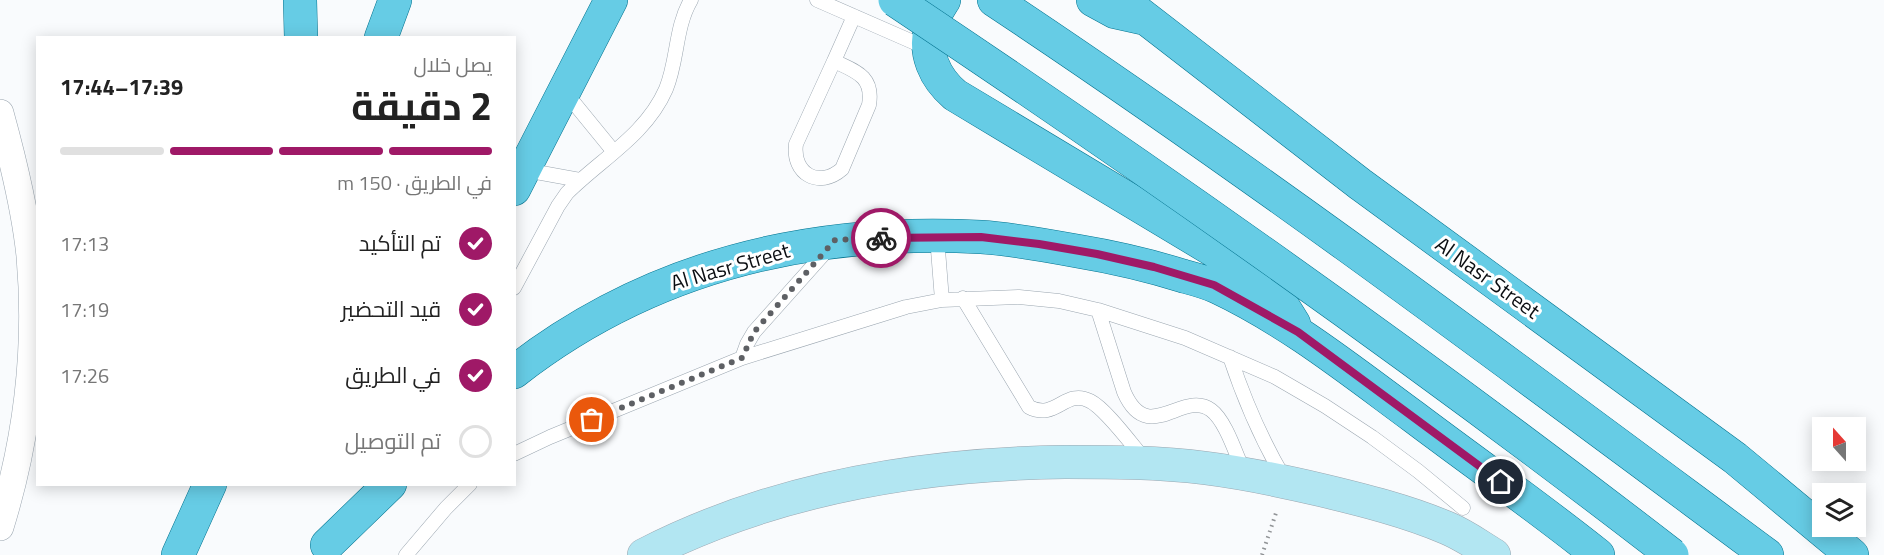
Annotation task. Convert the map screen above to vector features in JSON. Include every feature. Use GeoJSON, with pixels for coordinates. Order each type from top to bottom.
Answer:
{"type":"FeatureCollection","features":[{"type":"Feature","properties":{"kind":"main road"},"geometry":{"type":"LineString","coordinates":[[300,0],[301,36]]}},
{"type":"Feature","properties":{"kind":"main road"},"geometry":{"type":"LineString","coordinates":[[382,36],[395,0]]}},
{"type":"Feature","properties":{"kind":"main road"},"geometry":{"type":"LineString","coordinates":[[520,179],[611,0]]}},
{"type":"Feature","properties":{"kind":"main road"},"geometry":{"type":"LineString","coordinates":[[895,0],[1056,108],[1335,304],[1672,555]]}},
{"type":"Feature","properties":{"kind":"main road"},"geometry":{"type":"LineString","coordinates":[[944,0],[931,24],[928,49],[931,62],[945,86],[955,95],[1258,278],[1276,295],[1289,312],[1298,332]]}},
{"type":"Feature","properties":{"kind":"main road"},"geometry":{"type":"LineString","coordinates":[[994,0],[1088,62],[1383,270],[1767,555]]}},
{"type":"Feature","properties":{"kind":"main road"},"geometry":{"type":"LineString","coordinates":[[1093,0],[1115,12],[1131,17],[1135,9]]}},
{"type":"Feature","properties":{"kind":"main road","name":"Al Nasr Street"},"geometry":{"type":"LineString","coordinates":[[1135,9],[1360,184],[1735,458],[1852,555]]}},
{"type":"Feature","properties":{"kind":"main road","name":"Al Nasr Street"},"geometry":{"type":"LineString","coordinates":[[516,371],[584,324],[630,299],[670,282],[752,256],[835,240],[981,237],[1039,244],[1154,267],[1214,285],[1298,332],[1578,549]]}},
{"type":"Feature","properties":{"kind":"main road"},"geometry":{"type":"LineString","coordinates":[[178,555],[209,486]]}},
{"type":"Feature","properties":{"kind":"main road"},"geometry":{"type":"LineString","coordinates":[[325,550],[358,486]]}},
{"type":"Feature","properties":{"kind":"main road"},"geometry":{"type":"LineString","coordinates":[[325,550],[388,486]]}},
{"type":"Feature","properties":{"kind":"street"},"geometry":{"type":"LineString","coordinates":[[0,113],[18,182],[30,256],[33,332],[27,408],[14,482],[0,527]]}},
{"type":"Feature","properties":{"kind":"street"},"geometry":{"type":"LineString","coordinates":[[644,555],[704,527],[757,508],[866,479],[923,470],[979,465],[1093,462],[1203,468],[1286,482],[1370,502],[1437,524],[1494,555]]}},
{"type":"Feature","properties":{"kind":"lane"},"geometry":{"type":"LineString","coordinates":[[516,284],[567,193],[641,129],[655,110],[666,89],[673,68],[682,17],[691,0]]}},
{"type":"Feature","properties":{"kind":"lane"},"geometry":{"type":"LineString","coordinates":[[817,0],[928,49]]}},
{"type":"Feature","properties":{"kind":"lane"},"geometry":{"type":"LineString","coordinates":[[834,61],[858,72],[869,86],[870,96],[842,169],[834,176],[824,179],[813,178],[798,164],[795,154],[796,144],[854,16]]}},
{"type":"Feature","properties":{"kind":"lane"},"geometry":{"type":"LineString","coordinates":[[565,92],[614,152]]}},
{"type":"Feature","properties":{"kind":"lane"},"geometry":{"type":"LineString","coordinates":[[520,179],[580,180]]}},
{"type":"Feature","properties":{"kind":"lane"},"geometry":{"type":"LineString","coordinates":[[937,237],[942,300]]}},
{"type":"Feature","properties":{"kind":"lane"},"geometry":{"type":"LineString","coordinates":[[742,358],[754,332],[835,240]]}},
{"type":"Feature","properties":{"kind":"lane"},"geometry":{"type":"LineString","coordinates":[[516,453],[742,358],[906,307],[963,298],[1019,297],[1059,301],[1098,310],[1185,338],[1275,377],[1372,437],[1463,508]]}},
{"type":"Feature","properties":{"kind":"lane"},"geometry":{"type":"LineString","coordinates":[[963,298],[1029,406],[1044,412],[1066,400],[1082,398],[1090,400],[1104,412],[1148,464]]}},
{"type":"Feature","properties":{"kind":"lane"},"geometry":{"type":"LineString","coordinates":[[1098,310],[1124,392],[1134,408],[1152,416],[1162,416],[1191,404],[1203,405],[1213,411],[1220,420],[1245,474]]}},
{"type":"Feature","properties":{"kind":"lane"},"geometry":{"type":"LineString","coordinates":[[1230,357],[1242,395],[1286,482]]}},
{"type":"Feature","properties":{"kind":"lane"},"geometry":{"type":"LineString","coordinates":[[406,555],[468,486]]}},
{"type":"Feature","properties":{"kind":"path"},"geometry":{"type":"LineString","coordinates":[[1262,555],[1286,482]]}},
{"type":"Feature","properties":{"kind":"way so far"},"geometry":{"type":"LineString","coordinates":[[592,420],[742,358],[754,332],[835,240],[881,238]]}},
{"type":"Feature","properties":{"kind":"route"},"geometry":{"type":"LineString","coordinates":[[881,238],[981,237],[1039,244],[1154,267],[1214,285],[1298,332],[1501,482]]}}]}
